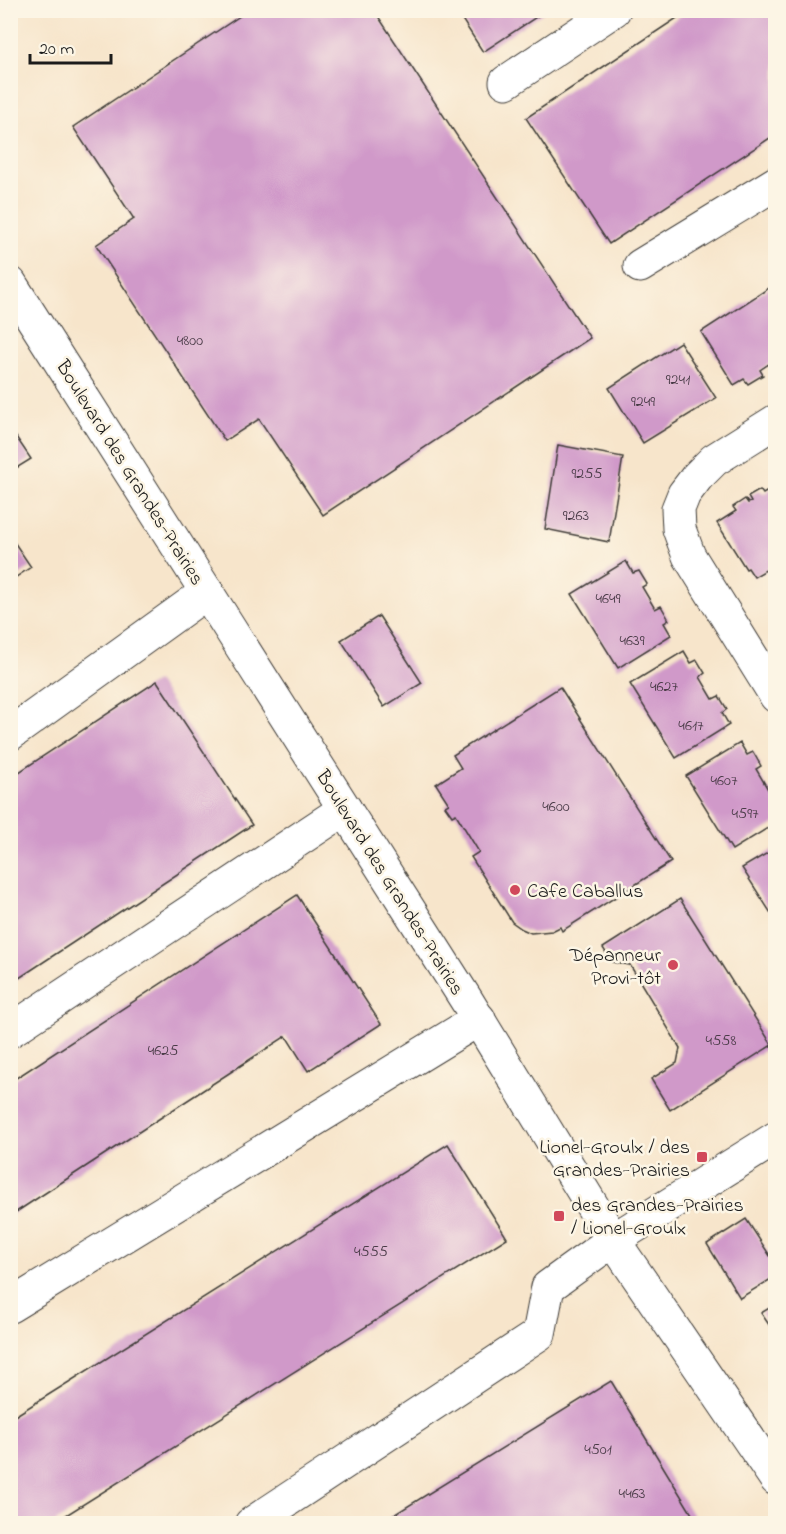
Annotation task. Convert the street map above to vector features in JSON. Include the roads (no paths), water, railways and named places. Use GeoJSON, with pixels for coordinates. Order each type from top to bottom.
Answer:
{"type":"FeatureCollection","features":[{"type":"Feature","properties":{"kind":"main road"},"geometry":{"type":"LineString","coordinates":[[506,82],[614,10]]}},
{"type":"Feature","properties":{"kind":"main road"},"geometry":{"type":"LineString","coordinates":[[640,266],[776,183]]}},
{"type":"Feature","properties":{"kind":"main road","name":"Boulevard des Grandes-Prairies"},"geometry":{"type":"LineString","coordinates":[[10,283],[479,1019],[614,1240],[776,1479]]}},
{"type":"Feature","properties":{"kind":"main road"},"geometry":{"type":"LineString","coordinates":[[776,421],[714,460],[684,494],[678,509],[679,529],[689,556],[776,696]]}},
{"type":"Feature","properties":{"kind":"main road"},"geometry":{"type":"LineString","coordinates":[[10,734],[207,592]]}},
{"type":"Feature","properties":{"kind":"main road"},"geometry":{"type":"LineString","coordinates":[[10,1031],[345,809]]}},
{"type":"Feature","properties":{"kind":"main road"},"geometry":{"type":"LineString","coordinates":[[10,1306],[479,1019]]}},
{"type":"Feature","properties":{"kind":"main road"},"geometry":{"type":"LineString","coordinates":[[251,1524],[539,1334],[548,1287],[614,1240],[776,1138]]}},
{"type":"Feature","properties":{"kind":"place","name":"Cafe Caballus"},"geometry":{"type":"Point","coordinates":[515,890]}},
{"type":"Feature","properties":{"kind":"place","name":"Dépanneur Provi-tôt"},"geometry":{"type":"Point","coordinates":[673,965]}},
{"type":"Feature","properties":{"kind":"place","name":"Lionel-Groulx / des Grandes-Prairies"},"geometry":{"type":"Point","coordinates":[702,1157]}},
{"type":"Feature","properties":{"kind":"place","name":"des Grandes-Prairies / Lionel-Groulx"},"geometry":{"type":"Point","coordinates":[559,1216]}}]}
